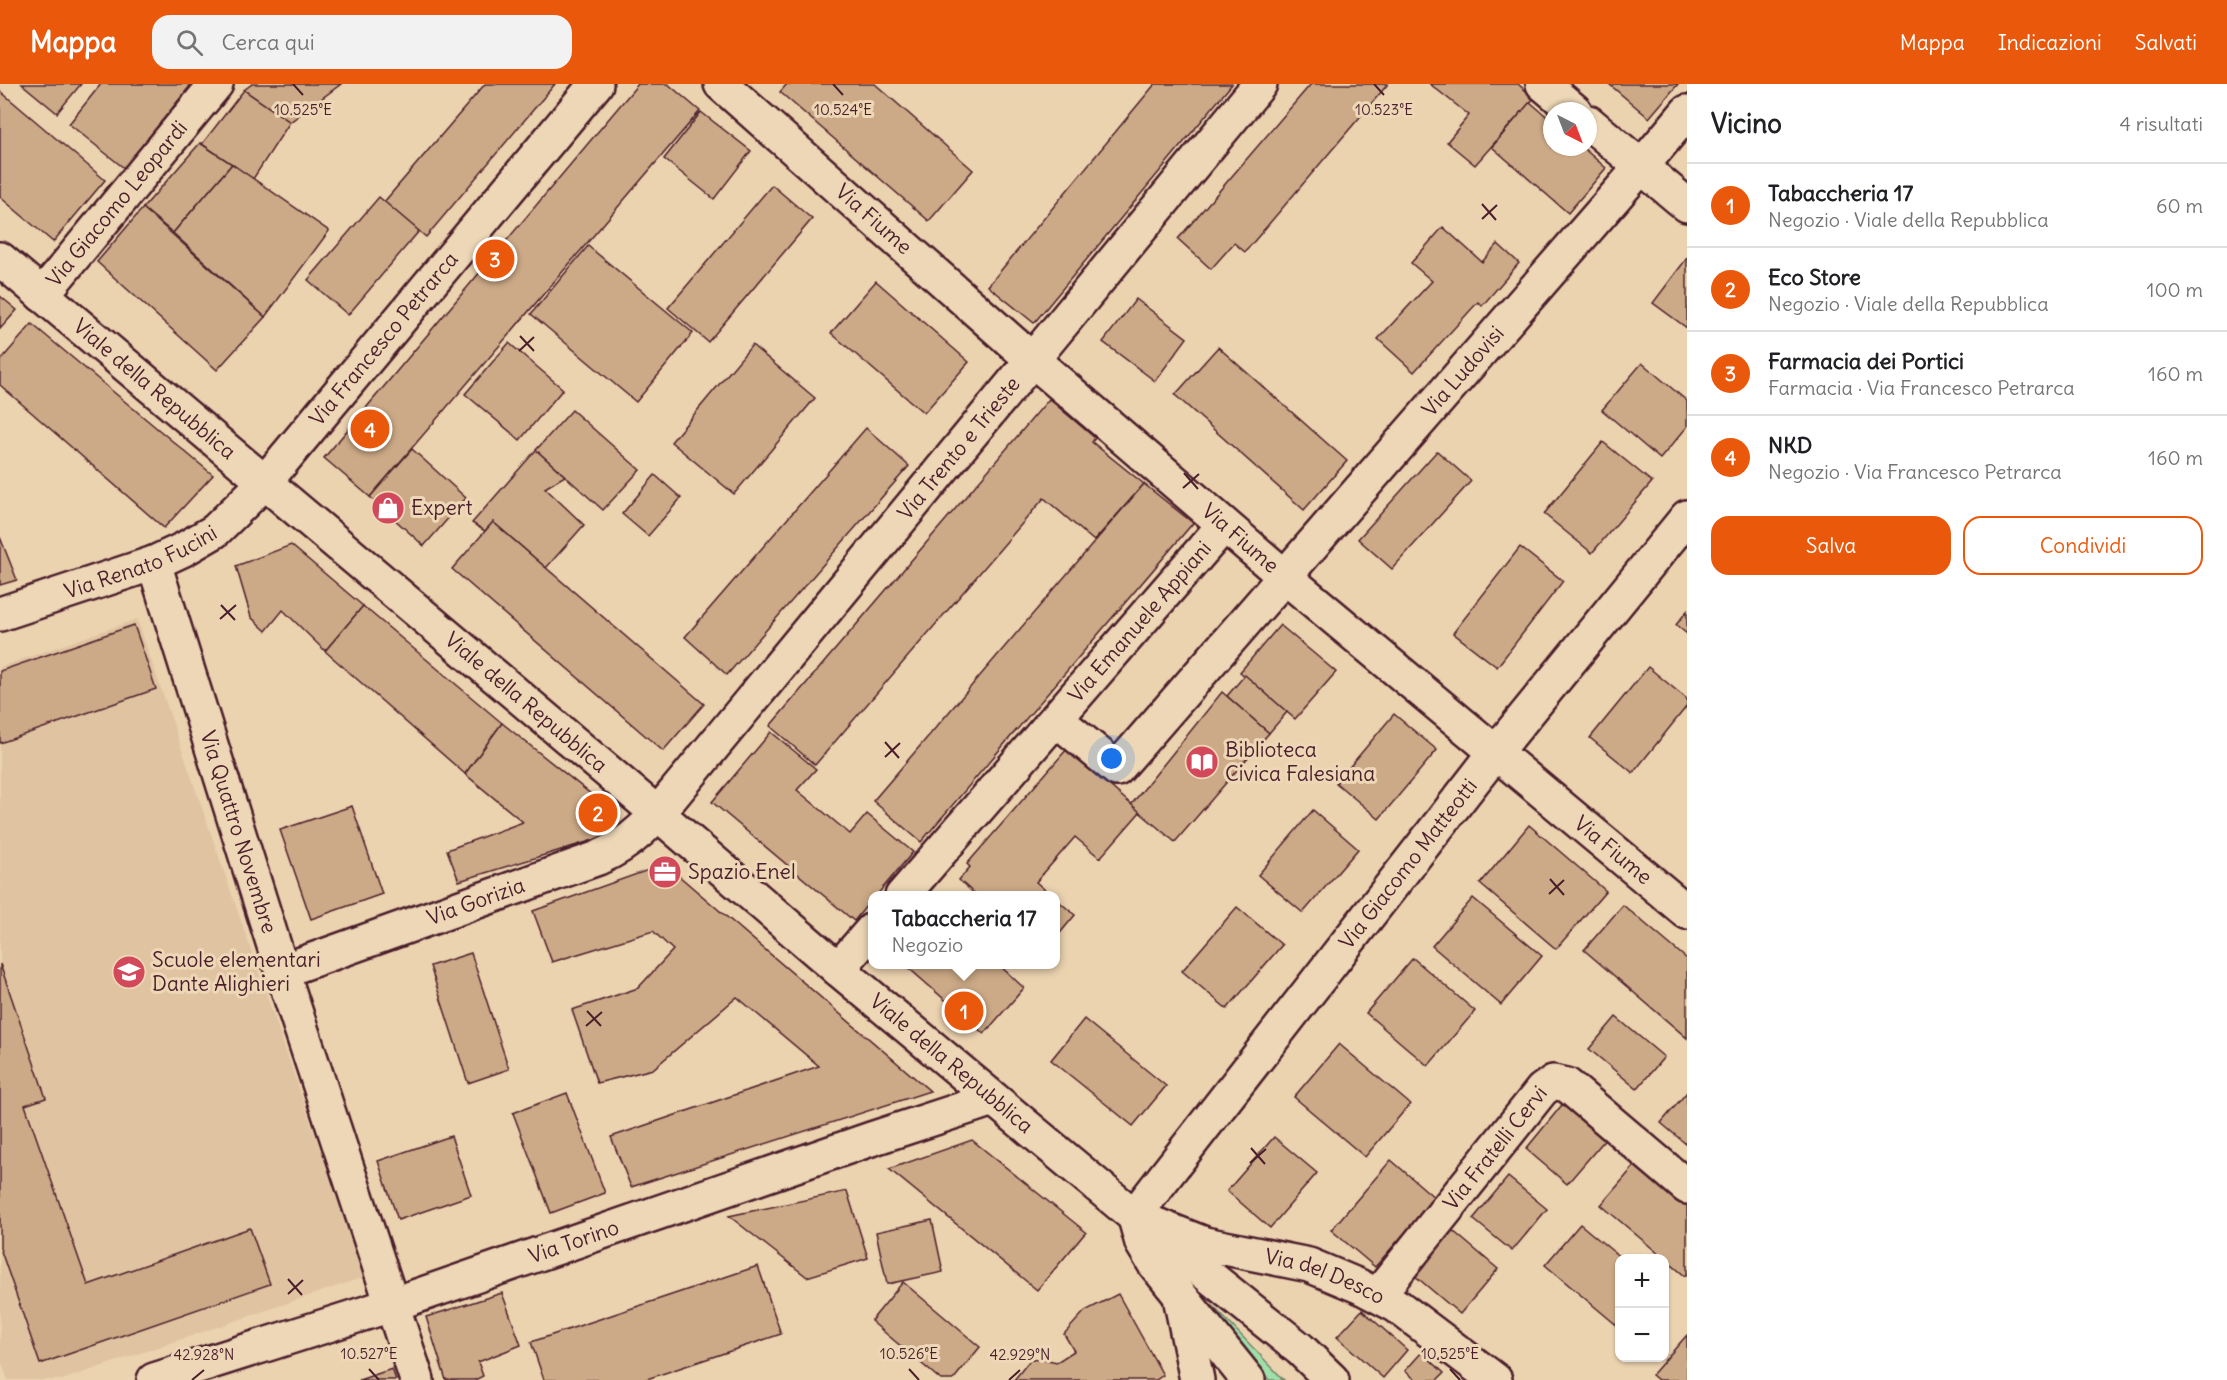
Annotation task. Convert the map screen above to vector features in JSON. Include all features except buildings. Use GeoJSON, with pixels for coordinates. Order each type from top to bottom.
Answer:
{"type":"FeatureCollection","features":[{"type":"Feature","properties":{"kind":"street","name":"Via Giacomo Leopardi"},"geometry":{"type":"LineString","coordinates":[[42,295],[216,84]]}},
{"type":"Feature","properties":{"kind":"street","name":"Via Francesco Petrarca"},"geometry":{"type":"LineString","coordinates":[[265,482],[596,84]]}},
{"type":"Feature","properties":{"kind":"street","name":"Via Fiume"},"geometry":{"type":"LineString","coordinates":[[721,84],[1031,359],[1224,525],[1687,912]]}},
{"type":"Feature","properties":{"kind":"street","name":"Via Trento e Trieste"},"geometry":{"type":"LineString","coordinates":[[657,813],[1260,84]]}},
{"type":"Feature","properties":{"kind":"street"},"geometry":{"type":"LineString","coordinates":[[1543,84],[1564,102]]}},
{"type":"Feature","properties":{"kind":"street","name":"Via Ludovisi"},"geometry":{"type":"LineString","coordinates":[[1284,576],[1687,112]]}},
{"type":"Feature","properties":{"kind":"street"},"geometry":{"type":"LineString","coordinates":[[1597,130],[1687,205]]}},
{"type":"Feature","properties":{"kind":"street","name":"Viale della Repubblica"},"geometry":{"type":"LineString","coordinates":[[0,259],[657,813],[838,969],[1134,1216],[1291,1342],[1332,1380]]}},
{"type":"Feature","properties":{"kind":"street","name":"Via Renato Fucini"},"geometry":{"type":"LineString","coordinates":[[0,614],[154,563],[184,549],[215,531],[265,482]]}},
{"type":"Feature","properties":{"kind":"street","name":"Via Giacomo Matteotti"},"geometry":{"type":"LineString","coordinates":[[1134,1216],[1496,753],[1687,517]]}},
{"type":"Feature","properties":{"kind":"street","name":"Via Emanuele Appiani"},"geometry":{"type":"LineString","coordinates":[[906,891],[1224,525]]}},
{"type":"Feature","properties":{"kind":"street","name":"Via Quattro Novembre"},"geometry":{"type":"LineString","coordinates":[[154,563],[282,971],[417,1380]]}},
{"type":"Feature","properties":{"kind":"street","name":"Via Emanuele Appiani"},"geometry":{"type":"LineString","coordinates":[[1056,718],[1117,769],[1284,576]]}},
{"type":"Feature","properties":{"kind":"street","name":"Via Gorizia"},"geometry":{"type":"LineString","coordinates":[[282,971],[598,858],[619,849],[635,838],[657,813]]}},
{"type":"Feature","properties":{"kind":"street"},"geometry":{"type":"LineString","coordinates":[[838,969],[868,936]]}},
{"type":"Feature","properties":{"kind":"street","name":"Via Fratelli Cervi"},"geometry":{"type":"LineString","coordinates":[[1378,1295],[1542,1090],[1553,1082],[1567,1085],[1687,1187]]}},
{"type":"Feature","properties":{"kind":"street","name":"Via Torino"},"geometry":{"type":"LineString","coordinates":[[154,1380],[391,1305],[871,1138],[993,1099]]}},
{"type":"Feature","properties":{"kind":"street"},"geometry":{"type":"LineString","coordinates":[[1134,1216],[1142,1243],[1154,1263],[1248,1380]]}},
{"type":"Feature","properties":{"kind":"street","name":"Via del Desco"},"geometry":{"type":"LineString","coordinates":[[1134,1216],[1205,1244],[1309,1265],[1378,1295],[1397,1306],[1495,1380]]}},
{"type":"Feature","properties":{"kind":"street"},"geometry":{"type":"LineString","coordinates":[[1179,1294],[1188,1325],[1197,1380]]}},
{"type":"Feature","properties":{"kind":"shaded area","name":"Scuole elementari Dante Alighieri"},"geometry":{"type":"Polygon","coordinates":[[[137,619],[364,1277],[62,1380],[8,1380],[0,1358],[0,667],[137,619]]]}},
{"type":"Feature","properties":{"kind":"green space"},"geometry":{"type":"Polygon","coordinates":[[[1212,1305],[1284,1380],[1269,1380],[1212,1305]]]}},
{"type":"Feature","properties":{"kind":"place","name":"Farmacia dei Portici"},"geometry":{"type":"Point","coordinates":[495,259]}},
{"type":"Feature","properties":{"kind":"place","name":"NKD"},"geometry":{"type":"Point","coordinates":[370,429]}},
{"type":"Feature","properties":{"kind":"place","name":"Expert"},"geometry":{"type":"Point","coordinates":[388,508]}},
{"type":"Feature","properties":{"kind":"place","name":"Biblioteca Civica Falesiana"},"geometry":{"type":"Point","coordinates":[1202,762]}},
{"type":"Feature","properties":{"kind":"place","name":"Eco Store"},"geometry":{"type":"Point","coordinates":[598,813]}},
{"type":"Feature","properties":{"kind":"place","name":"Spazio Enel"},"geometry":{"type":"Point","coordinates":[665,872]}},
{"type":"Feature","properties":{"kind":"place","name":"Scuole elementari Dante Alighieri"},"geometry":{"type":"Point","coordinates":[129,972]}},
{"type":"Feature","properties":{"kind":"place","name":"Tabaccheria 17"},"geometry":{"type":"Point","coordinates":[964,1011]}}]}
